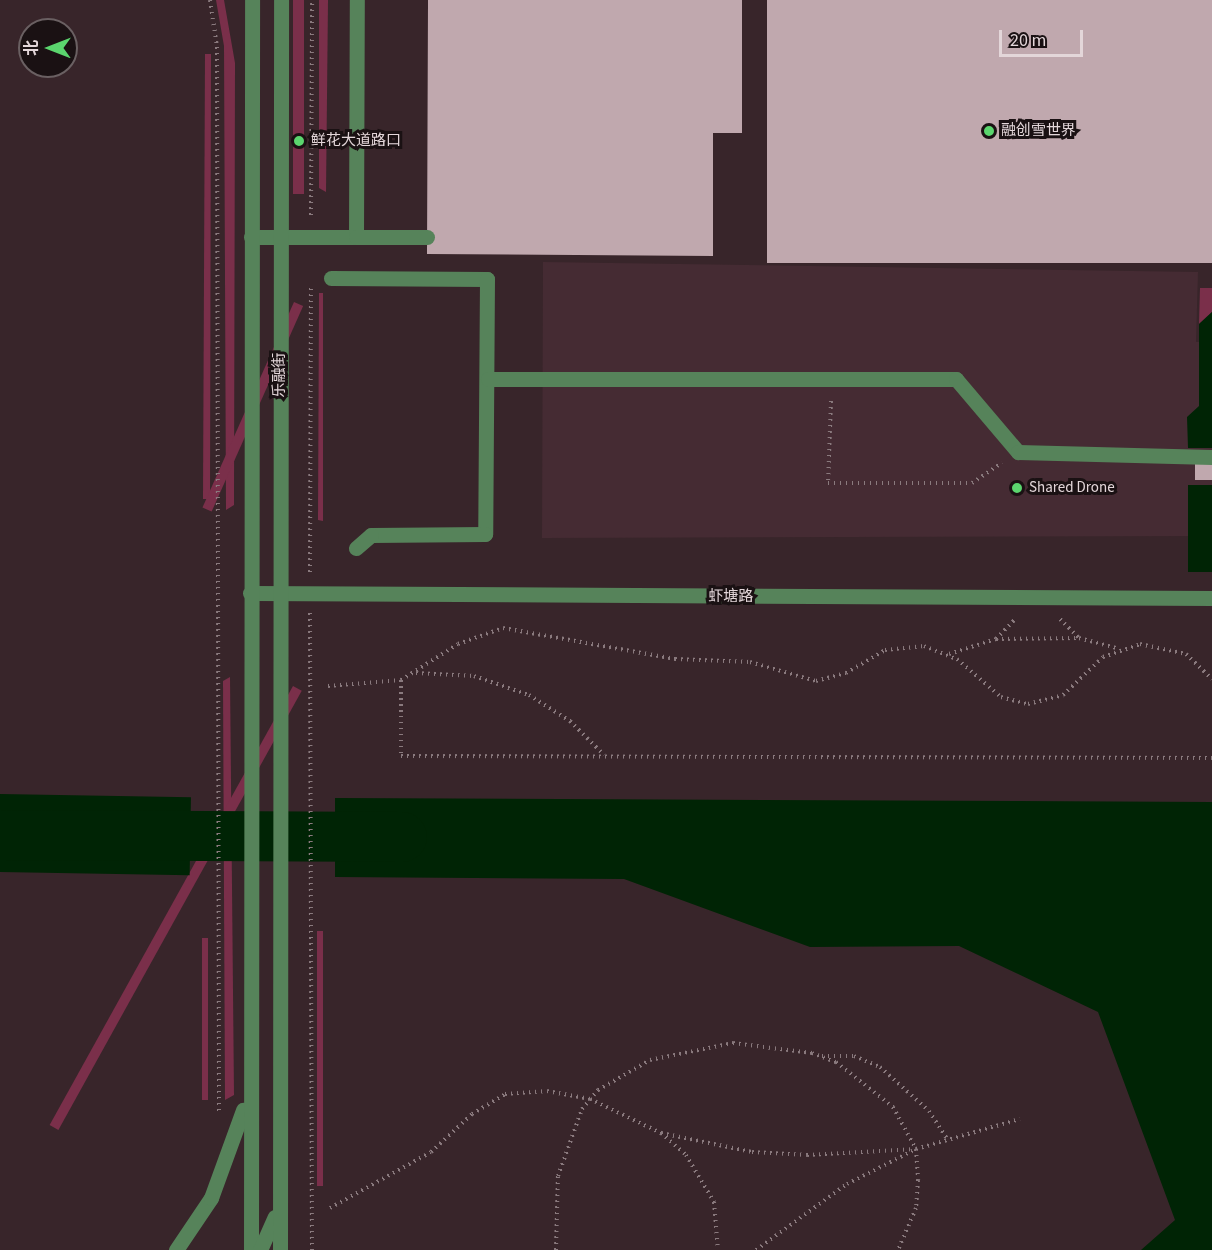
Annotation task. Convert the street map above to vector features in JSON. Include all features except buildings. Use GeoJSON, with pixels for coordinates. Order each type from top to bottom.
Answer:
{"type":"FeatureCollection","features":[{"type":"Feature","properties":{"kind":"street","name":"乐融街"},"geometry":{"type":"LineString","coordinates":[[251,1250],[249,921],[252,0]]}},
{"type":"Feature","properties":{"kind":"street","name":"乐融街"},"geometry":{"type":"LineString","coordinates":[[280,0],[277,1213],[280,1250]]}},
{"type":"Feature","properties":{"kind":"street"},"geometry":{"type":"LineString","coordinates":[[356,237],[357,0]]}},
{"type":"Feature","properties":{"kind":"street"},"geometry":{"type":"LineString","coordinates":[[251,237],[427,237]]}},
{"type":"Feature","properties":{"kind":"street"},"geometry":{"type":"LineString","coordinates":[[331,278],[488,279],[485,534],[371,535],[356,548]]}},
{"type":"Feature","properties":{"kind":"street"},"geometry":{"type":"LineString","coordinates":[[488,379],[956,380],[1018,452],[1212,457]]}},
{"type":"Feature","properties":{"kind":"street","name":"虾塘路"},"geometry":{"type":"LineString","coordinates":[[250,593],[279,596],[1212,598]]}},
{"type":"Feature","properties":{"kind":"street"},"geometry":{"type":"LineString","coordinates":[[176,1250],[224,1172],[249,1086]]}},
{"type":"Feature","properties":{"kind":"street"},"geometry":{"type":"LineString","coordinates":[[260,1250],[277,1213]]}},
{"type":"Feature","properties":{"kind":"path"},"geometry":{"type":"LineString","coordinates":[[210,0],[217,47],[219,1115]]}},
{"type":"Feature","properties":{"kind":"path"},"geometry":{"type":"LineString","coordinates":[[311,237],[312,0]]}},
{"type":"Feature","properties":{"kind":"path"},"geometry":{"type":"LineString","coordinates":[[311,273],[309,921],[312,1250]]}},
{"type":"Feature","properties":{"kind":"path"},"geometry":{"type":"LineString","coordinates":[[832,379],[828,483],[972,483],[1018,452]]}},
{"type":"Feature","properties":{"kind":"path"},"geometry":{"type":"LineString","coordinates":[[328,686],[401,680],[458,644],[503,628],[675,659],[750,662],[816,681],[846,674],[896,646],[924,646],[948,654],[1001,697],[1028,704],[1063,694],[1095,664],[1120,649],[1140,644],[1170,647],[1212,678]]}},
{"type":"Feature","properties":{"kind":"path"},"geometry":{"type":"LineString","coordinates":[[948,654],[996,639],[1079,638],[1120,649]]}},
{"type":"Feature","properties":{"kind":"path"},"geometry":{"type":"LineString","coordinates":[[415,673],[474,676],[529,694],[570,721],[605,756]]}},
{"type":"Feature","properties":{"kind":"path"},"geometry":{"type":"LineString","coordinates":[[401,680],[401,756],[1212,758]]}},
{"type":"Feature","properties":{"kind":"path"},"geometry":{"type":"LineString","coordinates":[[556,1250],[558,1176],[572,1131],[590,1099],[650,1060],[706,1045],[760,1044],[821,1056],[854,1056],[879,1067],[929,1111],[948,1140]]}},
{"type":"Feature","properties":{"kind":"path"},"geometry":{"type":"LineString","coordinates":[[821,1056],[876,1090],[916,1149],[916,1208],[898,1250]]}},
{"type":"Feature","properties":{"kind":"path"},"geometry":{"type":"LineString","coordinates":[[330,1208],[431,1152],[472,1114],[505,1094],[547,1091],[590,1099],[661,1133],[763,1152],[916,1149]]}},
{"type":"Feature","properties":{"kind":"path"},"geometry":{"type":"LineString","coordinates":[[756,1250],[847,1184],[916,1149],[1020,1119]]}},
{"type":"Feature","properties":{"kind":"path"},"geometry":{"type":"LineString","coordinates":[[661,1133],[686,1155],[714,1202],[718,1250]]}},
{"type":"Feature","properties":{"kind":"shaded area"},"geometry":{"type":"Polygon","coordinates":[[[216,0],[224,0],[235,63],[234,505],[226,510],[224,46],[216,0]]]}},
{"type":"Feature","properties":{"kind":"shaded area"},"geometry":{"type":"Polygon","coordinates":[[[293,0],[304,0],[304,194],[293,194],[293,0]]]}},
{"type":"Feature","properties":{"kind":"shaded area"},"geometry":{"type":"Polygon","coordinates":[[[319,0],[328,0],[326,192],[319,188],[319,0]]]}},
{"type":"Feature","properties":{"kind":"shaded area"},"geometry":{"type":"Polygon","coordinates":[[[205,54],[211,54],[210,499],[203,499],[205,54]]]}},
{"type":"Feature","properties":{"kind":"shaded area"},"geometry":{"type":"Polygon","coordinates":[[[543,262],[1198,272],[1196,342],[1212,342],[1212,536],[542,538],[543,262]]]}},
{"type":"Feature","properties":{"kind":"shaded area"},"geometry":{"type":"Polygon","coordinates":[[[1200,288],[1212,288],[1212,312],[1199,324],[1200,288]]]}},
{"type":"Feature","properties":{"kind":"shaded area"},"geometry":{"type":"Polygon","coordinates":[[[319,293],[323,293],[323,521],[318,520],[319,293]]]}},
{"type":"Feature","properties":{"kind":"shaded area"},"geometry":{"type":"Polygon","coordinates":[[[294,302],[303,306],[212,512],[202,508],[294,302]]]}},
{"type":"Feature","properties":{"kind":"shaded area"},"geometry":{"type":"Polygon","coordinates":[[[1212,312],[1212,448],[1188,448],[1187,417],[1199,406],[1199,324],[1212,312]]]}},
{"type":"Feature","properties":{"kind":"shaded area"},"geometry":{"type":"Polygon","coordinates":[[[1188,485],[1212,485],[1212,572],[1188,572],[1188,485]]]}},
{"type":"Feature","properties":{"kind":"shaded area"},"geometry":{"type":"Polygon","coordinates":[[[230,677],[234,1095],[225,1100],[223,681],[230,677]]]}},
{"type":"Feature","properties":{"kind":"shaded area"},"geometry":{"type":"Polygon","coordinates":[[[293,686],[302,691],[58,1130],[50,1125],[293,686]]]}},
{"type":"Feature","properties":{"kind":"shaded area"},"geometry":{"type":"Polygon","coordinates":[[[0,794],[191,797],[190,875],[0,872],[0,794]]]}},
{"type":"Feature","properties":{"kind":"shaded area"},"geometry":{"type":"Polygon","coordinates":[[[335,798],[1212,802],[1212,1250],[1141,1250],[1175,1220],[1098,1012],[959,946],[810,947],[624,879],[335,877],[335,798]]]}},
{"type":"Feature","properties":{"kind":"shaded area"},"geometry":{"type":"Polygon","coordinates":[[[317,931],[323,931],[323,1186],[317,1186],[317,931]]]}},
{"type":"Feature","properties":{"kind":"shaded area"},"geometry":{"type":"Polygon","coordinates":[[[202,938],[208,938],[208,1100],[202,1100],[202,938]]]}},
{"type":"Feature","properties":{"kind":"waterway"},"geometry":{"type":"LineString","coordinates":[[0,835],[402,837]]}},
{"type":"Feature","properties":{"kind":"place","name":"融创雪世界"},"geometry":{"type":"Point","coordinates":[989,131]}},
{"type":"Feature","properties":{"kind":"place","name":"鲜花大道路口"},"geometry":{"type":"Point","coordinates":[299,141]}},
{"type":"Feature","properties":{"kind":"place","name":"Shared Drone"},"geometry":{"type":"Point","coordinates":[1017,488]}}]}
